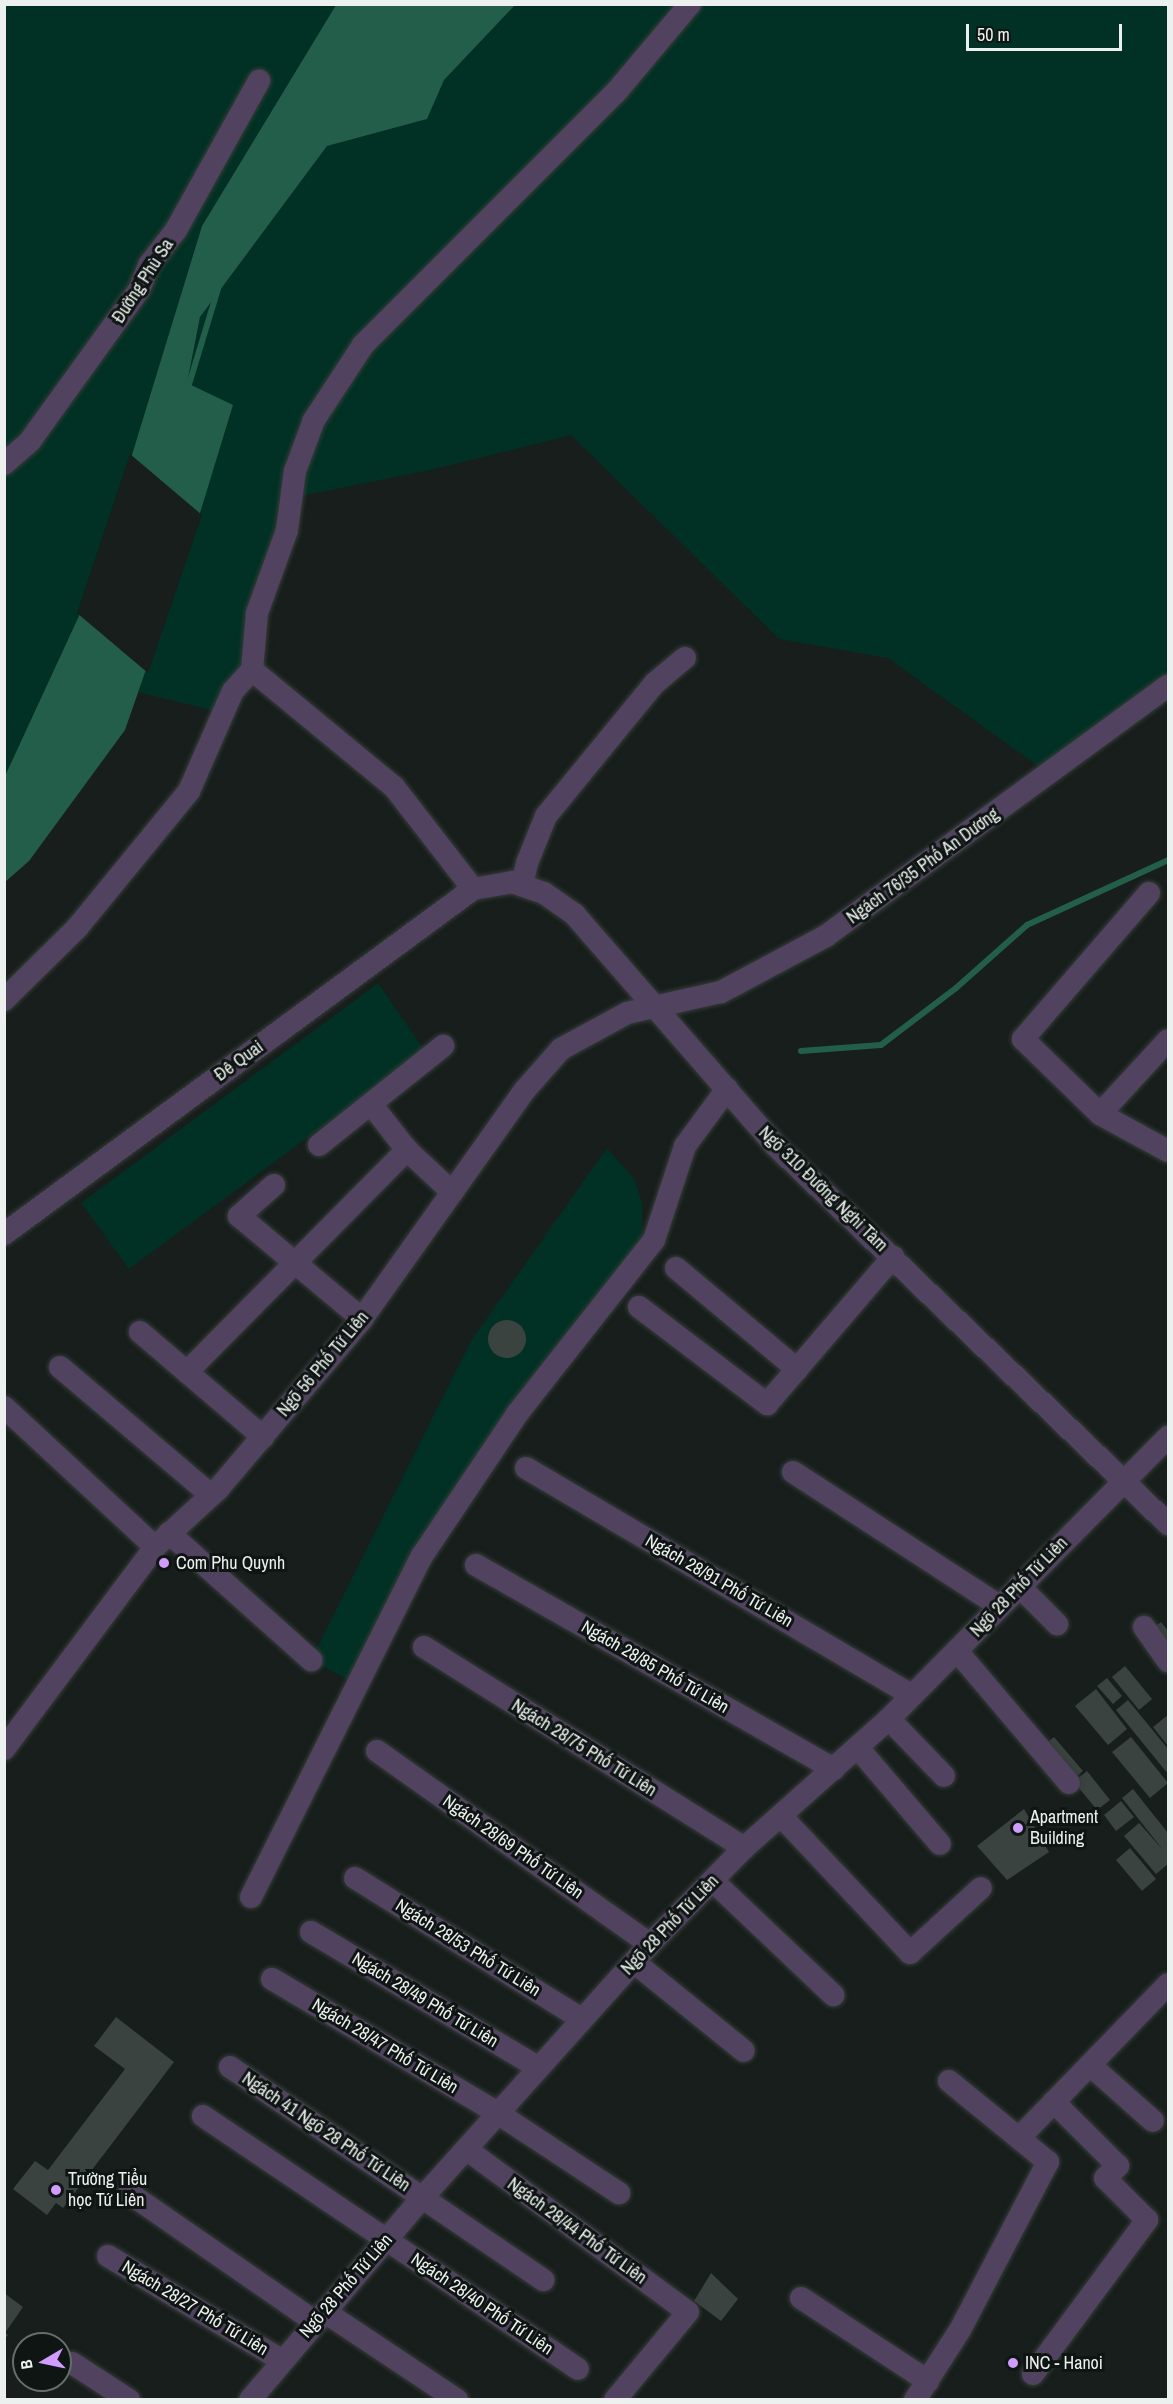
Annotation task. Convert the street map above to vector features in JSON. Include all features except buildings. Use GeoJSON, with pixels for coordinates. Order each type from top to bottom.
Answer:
{"type":"FeatureCollection","features":[{"type":"Feature","properties":{"kind":"street"},"geometry":{"type":"LineString","coordinates":[[4,1000],[78,928],[189,791],[234,691],[252,670],[257,614],[286,530],[295,471],[314,420],[352,362],[409,298],[617,91],[690,4]]}},
{"type":"Feature","properties":{"kind":"street","name":"Đường Phù Sa"},"geometry":{"type":"LineString","coordinates":[[4,464],[30,441],[139,290],[149,265],[176,230],[259,81]]}},
{"type":"Feature","properties":{"kind":"street"},"geometry":{"type":"LineString","coordinates":[[522,885],[526,863],[546,816],[655,683],[685,658]]}},
{"type":"Feature","properties":{"kind":"street"},"geometry":{"type":"LineString","coordinates":[[252,670],[394,787],[473,889]]}},
{"type":"Feature","properties":{"kind":"street","name":"Ngách 76/35 Phố An Dương"},"geometry":{"type":"LineString","coordinates":[[656,1006],[721,992],[826,936],[1168,686]]}},
{"type":"Feature","properties":{"kind":"street","name":"Ngõ 310 Đường Nghi Tàm"},"geometry":{"type":"LineString","coordinates":[[473,889],[512,882],[544,893],[575,915],[775,1145],[1168,1524]]}},
{"type":"Feature","properties":{"kind":"street","name":"Đê Quai"},"geometry":{"type":"LineString","coordinates":[[4,1234],[473,889]]}},
{"type":"Feature","properties":{"kind":"street"},"geometry":{"type":"LineString","coordinates":[[1149,893],[1023,1039],[1100,1114],[1168,1151]]}},
{"type":"Feature","properties":{"kind":"street","name":"Ngõ 56 Phố Tứ Liên"},"geometry":{"type":"LineString","coordinates":[[4,1749],[162,1540],[211,1496],[362,1319],[524,1091],[561,1049],[627,1013],[656,1006]]}},
{"type":"Feature","properties":{"kind":"street"},"geometry":{"type":"LineString","coordinates":[[1100,1114],[1168,1040]]}},
{"type":"Feature","properties":{"kind":"street"},"geometry":{"type":"LineString","coordinates":[[319,1145],[443,1046]]}},
{"type":"Feature","properties":{"kind":"street"},"geometry":{"type":"LineString","coordinates":[[250,1897],[422,1556],[517,1414],[654,1240],[685,1146],[727,1089]]}},
{"type":"Feature","properties":{"kind":"street"},"geometry":{"type":"LineString","coordinates":[[371,1104],[406,1150],[452,1192]]}},
{"type":"Feature","properties":{"kind":"street"},"geometry":{"type":"LineString","coordinates":[[187,1372],[406,1150]]}},
{"type":"Feature","properties":{"kind":"street"},"geometry":{"type":"LineString","coordinates":[[274,1185],[239,1216],[362,1319]]}},
{"type":"Feature","properties":{"kind":"street"},"geometry":{"type":"LineString","coordinates":[[639,1307],[766,1404],[893,1257]]}},
{"type":"Feature","properties":{"kind":"street"},"geometry":{"type":"LineString","coordinates":[[676,1268],[797,1369]]}},
{"type":"Feature","properties":{"kind":"street"},"geometry":{"type":"LineString","coordinates":[[140,1332],[262,1437]]}},
{"type":"Feature","properties":{"kind":"street"},"geometry":{"type":"LineString","coordinates":[[60,1367],[211,1496]]}},
{"type":"Feature","properties":{"kind":"street"},"geometry":{"type":"LineString","coordinates":[[4,1407],[32,1436],[311,1660]]}},
{"type":"Feature","properties":{"kind":"street","name":"Ngõ 28 Phố Tứ Liên"},"geometry":{"type":"LineString","coordinates":[[249,2400],[281,2360],[423,2197],[499,2114],[580,2018],[650,1944],[744,1848],[782,1817],[889,1719],[1168,1437]]}},
{"type":"Feature","properties":{"kind":"street","name":"Ngách 28/91 Phố Tứ Liên"},"geometry":{"type":"LineString","coordinates":[[526,1468],[912,1695]]}},
{"type":"Feature","properties":{"kind":"street"},"geometry":{"type":"LineString","coordinates":[[793,1472],[999,1606]]}},
{"type":"Feature","properties":{"kind":"street","name":"Ngách 28/85 Phố Tứ Liên"},"geometry":{"type":"LineString","coordinates":[[476,1565],[834,1769]]}},
{"type":"Feature","properties":{"kind":"street"},"geometry":{"type":"LineString","coordinates":[[1019,1586],[1057,1624]]}},
{"type":"Feature","properties":{"kind":"street"},"geometry":{"type":"LineString","coordinates":[[1144,1627],[1168,1661]]}},
{"type":"Feature","properties":{"kind":"street","name":"Ngách 28/75 Phố Tứ Liên"},"geometry":{"type":"LineString","coordinates":[[424,1647],[744,1848]]}},
{"type":"Feature","properties":{"kind":"street"},"geometry":{"type":"LineString","coordinates":[[957,1651],[1069,1783]]}},
{"type":"Feature","properties":{"kind":"street"},"geometry":{"type":"LineString","coordinates":[[889,1719],[944,1776]]}},
{"type":"Feature","properties":{"kind":"street"},"geometry":{"type":"LineString","coordinates":[[858,1748],[940,1844]]}},
{"type":"Feature","properties":{"kind":"street","name":"Ngách 28/69 Phố Tứ Liên"},"geometry":{"type":"LineString","coordinates":[[377,1751],[650,1944]]}},
{"type":"Feature","properties":{"kind":"street"},"geometry":{"type":"LineString","coordinates":[[782,1817],[910,1953],[981,1888]]}},
{"type":"Feature","properties":{"kind":"street","name":"Ngách 28/53 Phố Tứ Liên"},"geometry":{"type":"LineString","coordinates":[[355,1878],[580,2018]]}},
{"type":"Feature","properties":{"kind":"street"},"geometry":{"type":"LineString","coordinates":[[713,1881],[833,1995]]}},
{"type":"Feature","properties":{"kind":"street","name":"Ngách 28/49 Phố Tứ Liên"},"geometry":{"type":"LineString","coordinates":[[311,1932],[539,2068]]}},
{"type":"Feature","properties":{"kind":"street"},"geometry":{"type":"LineString","coordinates":[[634,1962],[744,2051]]}},
{"type":"Feature","properties":{"kind":"street","name":"Ngách 28/47 Phố Tứ Liên"},"geometry":{"type":"LineString","coordinates":[[272,1979],[499,2114],[619,2193]]}},
{"type":"Feature","properties":{"kind":"street"},"geometry":{"type":"LineString","coordinates":[[1019,2138],[1168,1984]]}},
{"type":"Feature","properties":{"kind":"street"},"geometry":{"type":"LineString","coordinates":[[1090,2065],[1153,2121]]}},
{"type":"Feature","properties":{"kind":"street","name":"Ngách 41 Ngõ 28 Phố Tứ Liên"},"geometry":{"type":"LineString","coordinates":[[230,2067],[544,2280]]}},
{"type":"Feature","properties":{"kind":"street"},"geometry":{"type":"LineString","coordinates":[[915,2400],[960,2330],[1048,2162],[949,2081]]}},
{"type":"Feature","properties":{"kind":"street"},"geometry":{"type":"LineString","coordinates":[[1033,2374],[1147,2220],[1105,2178],[1118,2166],[1054,2102]]}},
{"type":"Feature","properties":{"kind":"street","name":"Ngách 28/40 Phố Tứ Liên"},"geometry":{"type":"LineString","coordinates":[[203,2116],[578,2369]]}},
{"type":"Feature","properties":{"kind":"street","name":"Ngách 28/44 Phố Tứ Liên"},"geometry":{"type":"LineString","coordinates":[[466,2149],[688,2312],[615,2400]]}},
{"type":"Feature","properties":{"kind":"street"},"geometry":{"type":"LineString","coordinates":[[129,2193],[320,2317],[457,2400]]}},
{"type":"Feature","properties":{"kind":"street","name":"Ngách 28/27 Phố Tứ Liên"},"geometry":{"type":"LineString","coordinates":[[108,2256],[281,2360]]}},
{"type":"Feature","properties":{"kind":"street"},"geometry":{"type":"LineString","coordinates":[[801,2298],[928,2381]]}},
{"type":"Feature","properties":{"kind":"street"},"geometry":{"type":"LineString","coordinates":[[72,2363],[129,2400]]}},
{"type":"Feature","properties":{"kind":"shaded area"},"geometry":{"type":"Polygon","coordinates":[[[5,5],[336,5],[202,226],[90,592],[5,776],[5,5]]]}},
{"type":"Feature","properties":{"kind":"shaded area"},"geometry":{"type":"Polygon","coordinates":[[[336,5],[515,5],[444,80],[427,119],[327,146],[200,317],[187,383],[233,405],[196,526],[125,730],[29,861],[5,882],[5,776],[90,592],[202,226],[336,5]]]}},
{"type":"Feature","properties":{"kind":"shaded area"},"geometry":{"type":"Polygon","coordinates":[[[515,5],[1168,5],[1168,687],[1049,774],[888,658],[779,639],[571,435],[434,469],[291,498],[252,670],[223,713],[138,692],[233,406],[187,383],[200,317],[327,146],[427,119],[444,80],[515,5]]]}},
{"type":"Feature","properties":{"kind":"shaded area"},"geometry":{"type":"Polygon","coordinates":[[[378,983],[425,1051],[129,1269],[81,1203],[378,983]]]}},
{"type":"Feature","properties":{"kind":"shaded area"},"geometry":{"type":"Polygon","coordinates":[[[607,1148],[634,1179],[642,1202],[643,1254],[613,1286],[352,1682],[311,1660],[471,1341],[607,1148]]]}},
{"type":"Feature","properties":{"kind":"pier"},"geometry":{"type":"Polygon","coordinates":[[[130,454],[202,515],[148,673],[77,613],[130,454]]]}},
{"type":"Feature","properties":{"kind":"waterway"},"geometry":{"type":"LineString","coordinates":[[187,391],[218,289]]}},
{"type":"Feature","properties":{"kind":"waterway"},"geometry":{"type":"LineString","coordinates":[[801,1051],[881,1045],[956,988],[1027,925],[1168,860]]}},
{"type":"Feature","properties":{"kind":"place","name":"Com Phu Quynh"},"geometry":{"type":"Point","coordinates":[164,1563]}},
{"type":"Feature","properties":{"kind":"place","name":"Apartment Building"},"geometry":{"type":"Point","coordinates":[1018,1828]}},
{"type":"Feature","properties":{"kind":"place","name":"Trường Tiểu học Tứ Liên"},"geometry":{"type":"Point","coordinates":[56,2190]}},
{"type":"Feature","properties":{"kind":"place","name":"INC - Hanoi"},"geometry":{"type":"Point","coordinates":[1013,2363]}}]}
